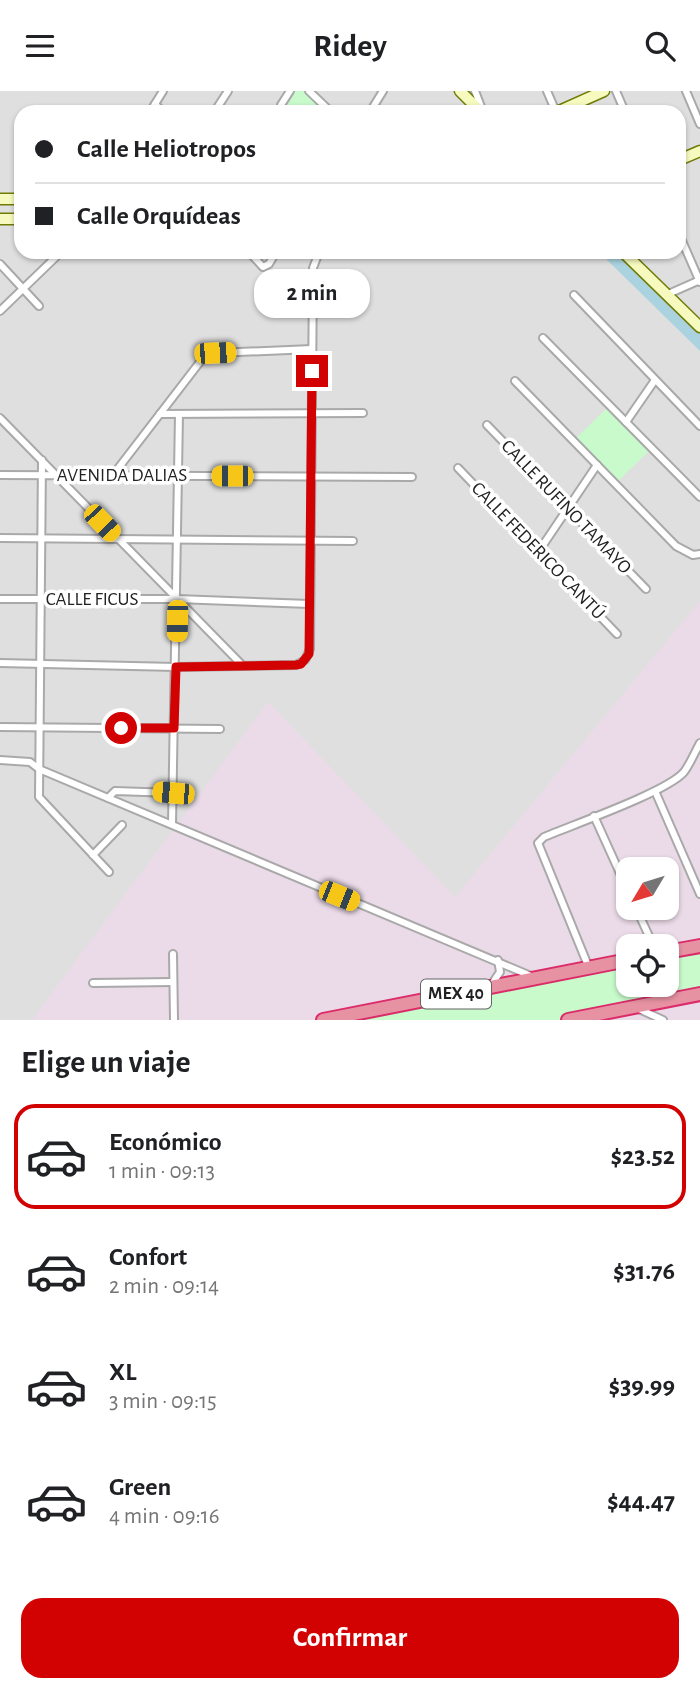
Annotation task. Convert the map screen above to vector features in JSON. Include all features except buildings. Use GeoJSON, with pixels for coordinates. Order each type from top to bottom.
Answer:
{"type":"FeatureCollection","features":[{"type":"Feature","properties":{"kind":"highway"},"geometry":{"type":"LineString","coordinates":[[679,950],[700,946]]}},
{"type":"Feature","properties":{"kind":"highway","name":"MEX 40"},"geometry":{"type":"LineString","coordinates":[[323,1020],[616,962]]}},
{"type":"Feature","properties":{"kind":"highway"},"geometry":{"type":"LineString","coordinates":[[568,1020],[700,994]]}},
{"type":"Feature","properties":{"kind":"street"},"geometry":{"type":"LineString","coordinates":[[155,104],[163,91]]}},
{"type":"Feature","properties":{"kind":"street"},"geometry":{"type":"LineString","coordinates":[[309,91],[324,105]]}},
{"type":"Feature","properties":{"kind":"street"},"geometry":{"type":"LineString","coordinates":[[460,91],[475,105]]}},
{"type":"Feature","properties":{"kind":"street"},"geometry":{"type":"LineString","coordinates":[[572,105],[604,91]]}},
{"type":"Feature","properties":{"kind":"street"},"geometry":{"type":"LineString","coordinates":[[685,91],[700,124]]}},
{"type":"Feature","properties":{"kind":"street"},"geometry":{"type":"LineString","coordinates":[[666,295],[700,281],[686,250]]}},
{"type":"Feature","properties":{"kind":"street"},"geometry":{"type":"LineString","coordinates":[[0,311],[54,259]]}},
{"type":"Feature","properties":{"kind":"street"},"geometry":{"type":"LineString","coordinates":[[256,259],[263,267],[272,259]]}},
{"type":"Feature","properties":{"kind":"street"},"geometry":{"type":"LineString","coordinates":[[0,663],[176,667],[301,664],[310,649],[313,268],[316,259]]}},
{"type":"Feature","properties":{"kind":"street"},"geometry":{"type":"LineString","coordinates":[[630,259],[700,327]]}},
{"type":"Feature","properties":{"kind":"street"},"geometry":{"type":"LineString","coordinates":[[0,264],[39,306]]}},
{"type":"Feature","properties":{"kind":"street"},"geometry":{"type":"LineString","coordinates":[[574,295],[700,426]]}},
{"type":"Feature","properties":{"kind":"street"},"geometry":{"type":"LineString","coordinates":[[543,338],[700,497]]}},
{"type":"Feature","properties":{"kind":"street"},"geometry":{"type":"LineString","coordinates":[[113,475],[203,358],[215,353],[312,349]]}},
{"type":"Feature","properties":{"kind":"street"},"geometry":{"type":"LineString","coordinates":[[515,380],[676,546],[696,554]]}},
{"type":"Feature","properties":{"kind":"street"},"geometry":{"type":"LineString","coordinates":[[626,422],[654,380]]}},
{"type":"Feature","properties":{"kind":"street"},"geometry":{"type":"LineString","coordinates":[[160,414],[363,413]]}},
{"type":"Feature","properties":{"kind":"street"},"geometry":{"type":"LineString","coordinates":[[173,824],[179,414]]}},
{"type":"Feature","properties":{"kind":"street"},"geometry":{"type":"LineString","coordinates":[[0,418],[243,666]]}},
{"type":"Feature","properties":{"kind":"street","name":"CALLE RUFINO TAMAYO"},"geometry":{"type":"LineString","coordinates":[[487,425],[646,589]]}},
{"type":"Feature","properties":{"kind":"street"},"geometry":{"type":"LineString","coordinates":[[42,460],[39,792],[42,801],[109,871]]}},
{"type":"Feature","properties":{"kind":"street"},"geometry":{"type":"LineString","coordinates":[[539,551],[597,465]]}},
{"type":"Feature","properties":{"kind":"street","name":"CALLE FEDERICO CANTÚ"},"geometry":{"type":"LineString","coordinates":[[458,468],[617,634]]}},
{"type":"Feature","properties":{"kind":"street","name":"AVENIDA DALIAS"},"geometry":{"type":"LineString","coordinates":[[0,475],[412,477]]}},
{"type":"Feature","properties":{"kind":"street"},"geometry":{"type":"LineString","coordinates":[[0,538],[352,541]]}},
{"type":"Feature","properties":{"kind":"street","name":"CALLE FICUS"},"geometry":{"type":"LineString","coordinates":[[0,599],[177,599],[310,604]]}},
{"type":"Feature","properties":{"kind":"street"},"geometry":{"type":"LineString","coordinates":[[0,727],[220,729]]}},
{"type":"Feature","properties":{"kind":"street"},"geometry":{"type":"LineString","coordinates":[[589,968],[538,843],[544,837],[655,791],[676,779],[684,772],[700,743]]}},
{"type":"Feature","properties":{"kind":"street"},"geometry":{"type":"LineString","coordinates":[[0,760],[30,762],[39,769],[537,978]]}},
{"type":"Feature","properties":{"kind":"street"},"geometry":{"type":"LineString","coordinates":[[108,798],[115,791],[173,793]]}},
{"type":"Feature","properties":{"kind":"street"},"geometry":{"type":"LineString","coordinates":[[655,791],[700,894]]}},
{"type":"Feature","properties":{"kind":"street"},"geometry":{"type":"LineString","coordinates":[[594,816],[616,865]]}},
{"type":"Feature","properties":{"kind":"street"},"geometry":{"type":"LineString","coordinates":[[93,855],[122,825]]}},
{"type":"Feature","properties":{"kind":"street"},"geometry":{"type":"LineString","coordinates":[[173,954],[174,1020]]}},
{"type":"Feature","properties":{"kind":"street"},"geometry":{"type":"LineString","coordinates":[[487,988],[500,972],[498,960]]}},
{"type":"Feature","properties":{"kind":"street"},"geometry":{"type":"LineString","coordinates":[[93,982],[173,982]]}},
{"type":"Feature","properties":{"kind":"street"},"geometry":{"type":"LineString","coordinates":[[634,1007],[663,1020]]}},
{"type":"Feature","properties":{"kind":"shaded area"},"geometry":{"type":"Polygon","coordinates":[[[0,91],[700,91],[700,1020],[0,1020],[0,91]]]}},
{"type":"Feature","properties":{"kind":"shaded area"},"geometry":{"type":"Polygon","coordinates":[[[700,601],[700,1020],[32,1020],[268,702],[455,897],[700,601]]]}},
{"type":"Feature","properties":{"kind":"green space"},"geometry":{"type":"Polygon","coordinates":[[[291,91],[308,91],[323,105],[284,105],[291,91]]]}},
{"type":"Feature","properties":{"kind":"green space"},"geometry":{"type":"Polygon","coordinates":[[[608,407],[651,449],[616,483],[573,441],[608,407]]]}},
{"type":"Feature","properties":{"kind":"green space"},"geometry":{"type":"Polygon","coordinates":[[[700,947],[700,992],[679,996],[679,951],[700,947]]]}},
{"type":"Feature","properties":{"kind":"green space"},"geometry":{"type":"Polygon","coordinates":[[[616,963],[616,997],[675,997],[561,1020],[332,1020],[616,963]]]}},
{"type":"Feature","properties":{"kind":"water"},"geometry":{"type":"Polygon","coordinates":[[[606,259],[625,259],[700,333],[700,351],[606,259]]]}},
{"type":"Feature","properties":{"kind":"route"},"geometry":{"type":"LineString","coordinates":[[121,728],[174,728],[176,667],[296,665],[301,664],[309,654],[312,371]]}}]}
